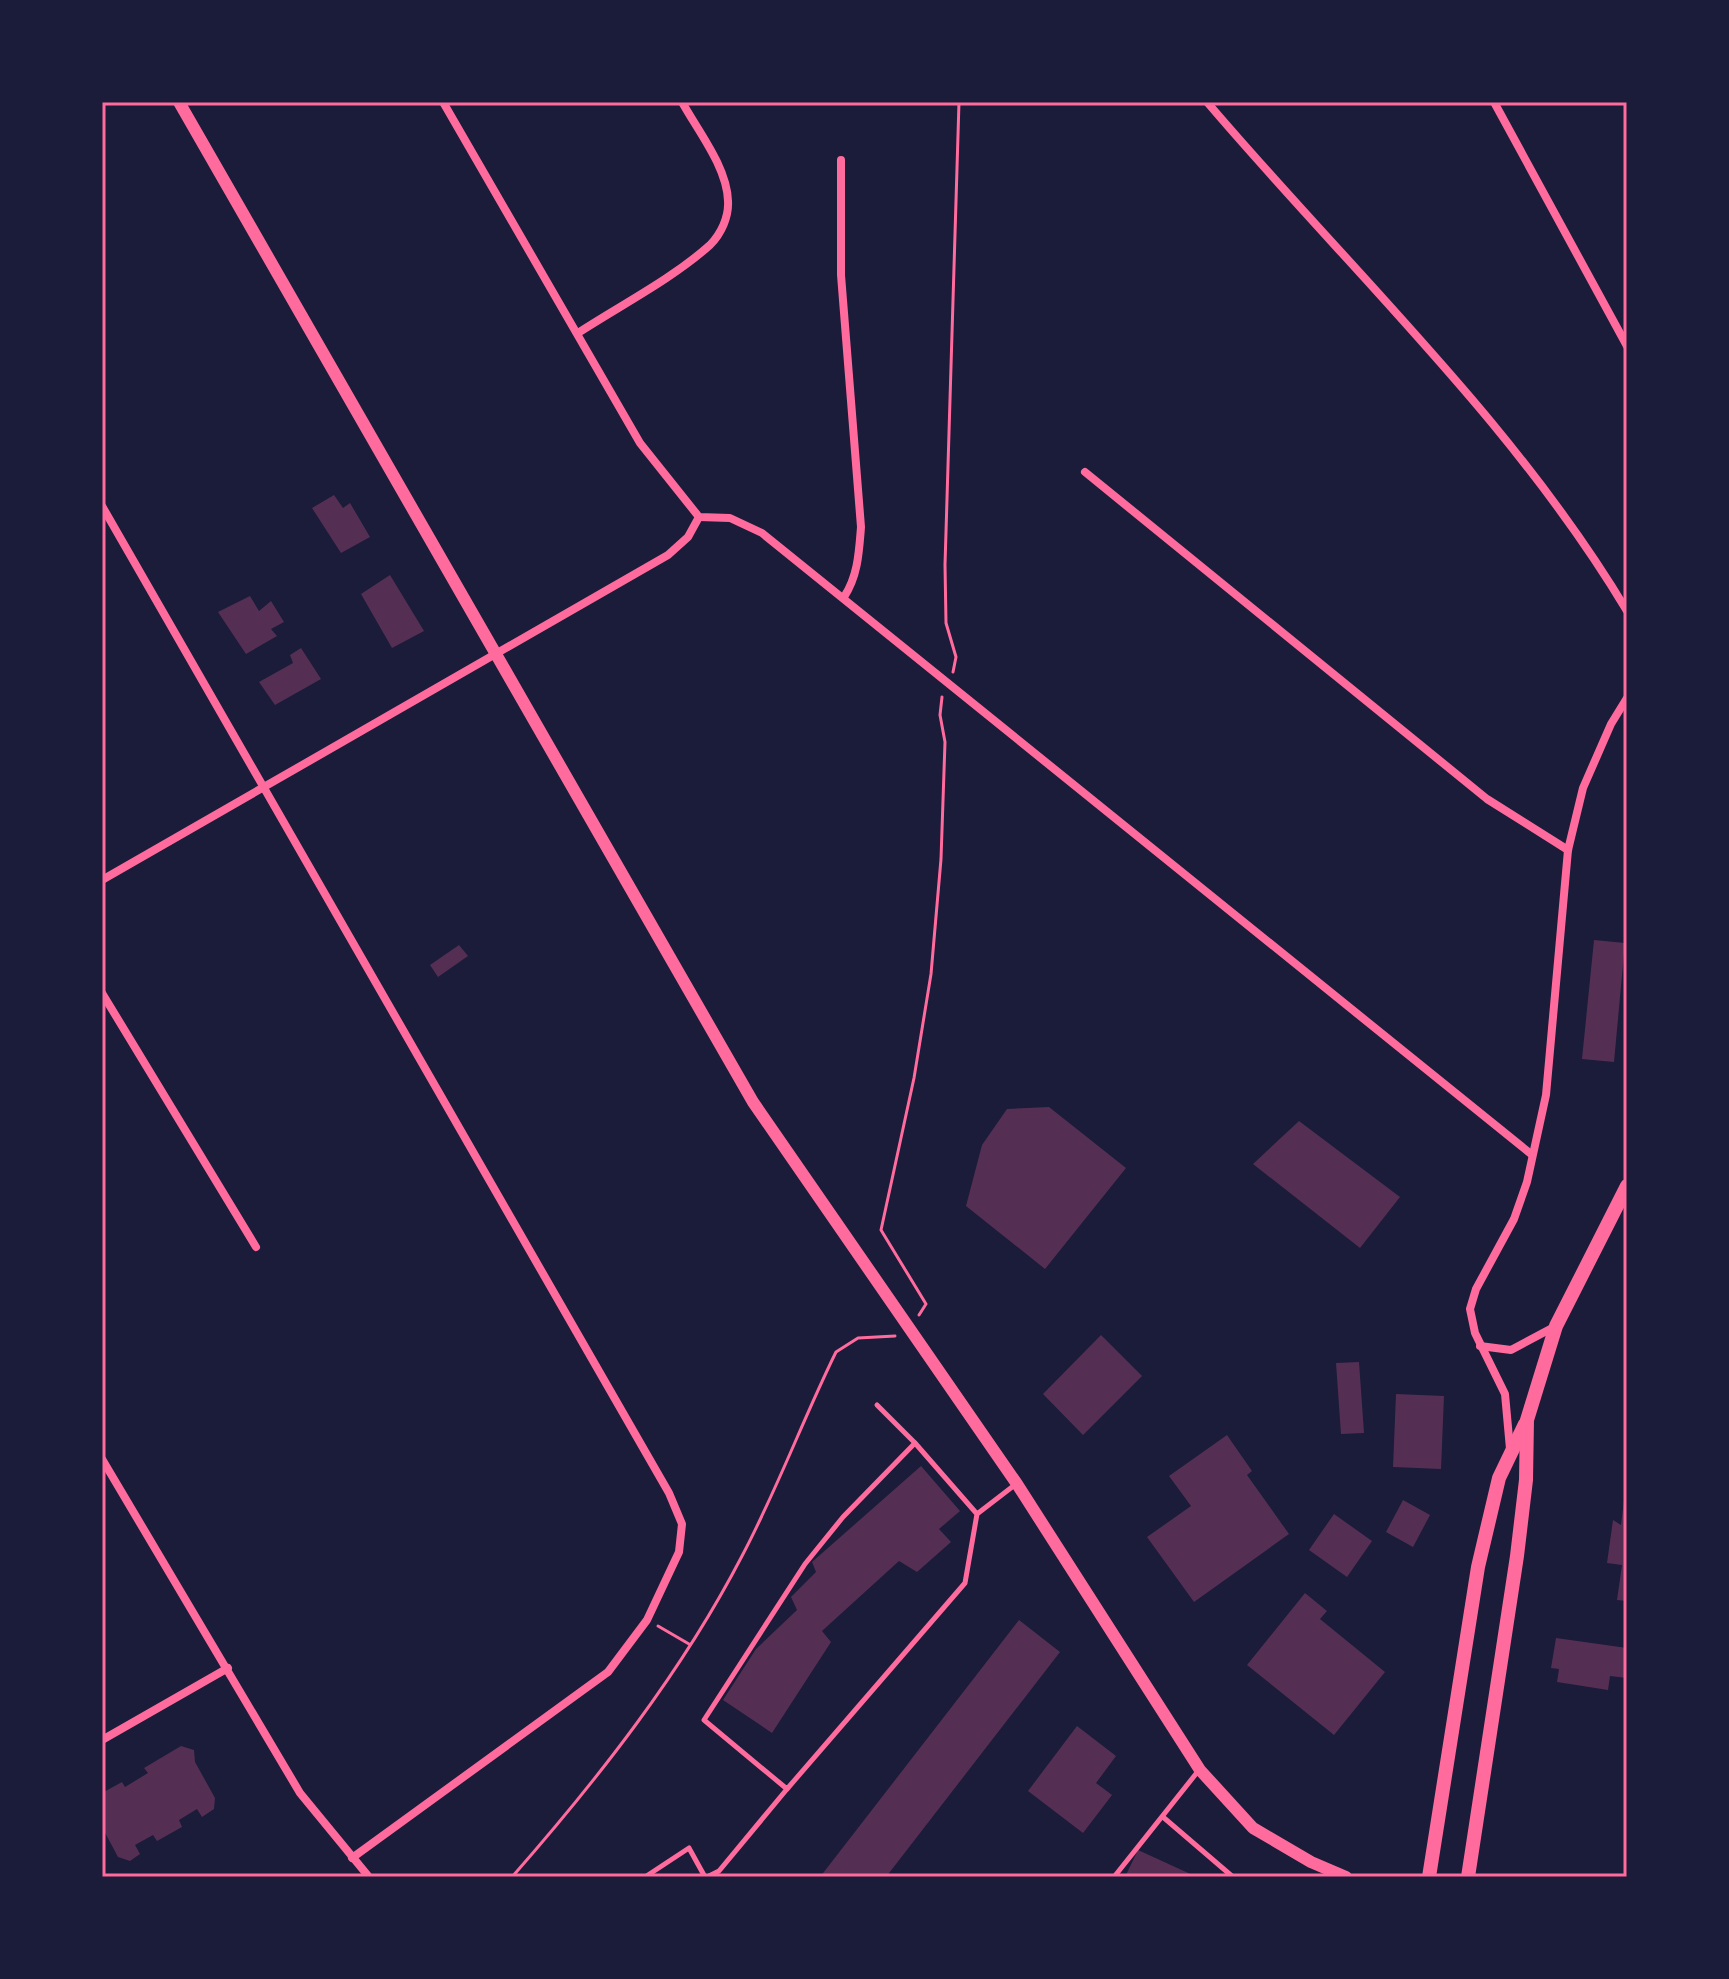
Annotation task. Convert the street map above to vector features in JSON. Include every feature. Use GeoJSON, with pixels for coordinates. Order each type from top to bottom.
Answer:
{"type":"FeatureCollection","features":[{"type":"Feature","properties":{"kind":"main road"},"geometry":{"type":"LineString","coordinates":[[1429,1877],[1478,1567],[1499,1478],[1527,1420],[1556,1326],[1627,1186]]}},
{"type":"Feature","properties":{"kind":"main road"},"geometry":{"type":"LineString","coordinates":[[1468,1877],[1517,1556],[1526,1480],[1527,1420]]}},
{"type":"Feature","properties":{"kind":"street"},"geometry":{"type":"LineString","coordinates":[[179,102],[493,654],[753,1102],[1017,1484],[1200,1770],[1253,1828],[1311,1862],[1346,1877]]}},
{"type":"Feature","properties":{"kind":"street"},"geometry":{"type":"LineString","coordinates":[[443,102],[640,443],[699,517],[747,523],[844,597],[1531,1154]]}},
{"type":"Feature","properties":{"kind":"street"},"geometry":{"type":"LineString","coordinates":[[578,333],[699,252],[724,226],[729,202],[724,179],[682,102]]}},
{"type":"Feature","properties":{"kind":"street"},"geometry":{"type":"LineString","coordinates":[[1207,102],[1494,424],[1591,551],[1627,611]]}},
{"type":"Feature","properties":{"kind":"street"},"geometry":{"type":"LineString","coordinates":[[1494,102],[1627,346]]}},
{"type":"Feature","properties":{"kind":"street"},"geometry":{"type":"LineString","coordinates":[[841,160],[841,275],[861,527],[859,560],[852,585],[844,597]]}},
{"type":"Feature","properties":{"kind":"street"},"geometry":{"type":"LineString","coordinates":[[1085,472],[1487,799],[1568,850]]}},
{"type":"Feature","properties":{"kind":"street"},"geometry":{"type":"LineString","coordinates":[[102,506],[669,1493],[682,1524],[682,1538],[666,1584],[647,1620],[608,1672],[352,1858]]}},
{"type":"Feature","properties":{"kind":"street"},"geometry":{"type":"LineString","coordinates":[[102,880],[668,555],[688,537],[699,517]]}},
{"type":"Feature","properties":{"kind":"street"},"geometry":{"type":"LineString","coordinates":[[1510,1451],[1505,1394],[1480,1346],[1470,1309],[1476,1289],[1514,1219],[1527,1182],[1546,1095],[1568,850],[1583,788],[1611,724],[1627,698]]}},
{"type":"Feature","properties":{"kind":"street"},"geometry":{"type":"LineString","coordinates":[[102,993],[256,1247]]}},
{"type":"Feature","properties":{"kind":"street"},"geometry":{"type":"LineString","coordinates":[[1480,1346],[1511,1350],[1556,1326]]}},
{"type":"Feature","properties":{"kind":"street"},"geometry":{"type":"LineString","coordinates":[[102,1459],[300,1793],[369,1877]]}},
{"type":"Feature","properties":{"kind":"street"},"geometry":{"type":"LineString","coordinates":[[102,1740],[228,1668]]}},
{"type":"Feature","properties":{"kind":"lane"},"geometry":{"type":"LineString","coordinates":[[877,1405],[977,1514]]}},
{"type":"Feature","properties":{"kind":"lane"},"geometry":{"type":"LineString","coordinates":[[787,1789],[704,1720],[805,1564],[843,1517],[915,1443]]}},
{"type":"Feature","properties":{"kind":"lane"},"geometry":{"type":"LineString","coordinates":[[645,1877],[689,1848],[706,1877],[719,1871],[965,1583],[977,1514],[1017,1484]]}},
{"type":"Feature","properties":{"kind":"lane"},"geometry":{"type":"LineString","coordinates":[[1114,1877],[1200,1770]]}},
{"type":"Feature","properties":{"kind":"lane"},"geometry":{"type":"LineString","coordinates":[[1163,1817],[1233,1877]]}},
{"type":"Feature","properties":{"kind":"path"},"geometry":{"type":"LineString","coordinates":[[954,670],[955,653],[946,623],[945,565],[959,102]]}},
{"type":"Feature","properties":{"kind":"path"},"geometry":{"type":"LineString","coordinates":[[918,1315],[926,1304],[881,1230],[914,1078],[931,974],[941,859],[945,742],[940,709],[943,696]]}},
{"type":"Feature","properties":{"kind":"path"},"geometry":{"type":"LineString","coordinates":[[512,1877],[598,1776],[689,1644],[742,1557],[836,1352],[858,1338],[894,1337]]}},
{"type":"Feature","properties":{"kind":"path"},"geometry":{"type":"LineString","coordinates":[[647,1620],[689,1644]]}},
{"type":"Feature","properties":{"kind":"building"},"geometry":{"type":"Polygon","coordinates":[[[334,495],[343,508],[350,503],[370,537],[341,553],[312,508],[334,495]]]}},
{"type":"Feature","properties":{"kind":"building"},"geometry":{"type":"Polygon","coordinates":[[[390,575],[424,631],[392,648],[361,594],[390,575]]]}},
{"type":"Feature","properties":{"kind":"building"},"geometry":{"type":"Polygon","coordinates":[[[250,596],[259,611],[271,601],[284,622],[271,629],[277,636],[246,654],[218,612],[250,596]]]}},
{"type":"Feature","properties":{"kind":"building"},"geometry":{"type":"Polygon","coordinates":[[[301,648],[321,679],[275,705],[259,682],[293,663],[290,655],[301,648]]]}},
{"type":"Feature","properties":{"kind":"building"},"geometry":{"type":"Polygon","coordinates":[[[1594,940],[1625,943],[1614,1062],[1582,1059],[1594,940]]]}},
{"type":"Feature","properties":{"kind":"building"},"geometry":{"type":"Polygon","coordinates":[[[459,945],[468,956],[438,977],[430,965],[459,945]]]}},
{"type":"Feature","properties":{"kind":"building"},"geometry":{"type":"Polygon","coordinates":[[[1049,1107],[1126,1168],[1045,1269],[966,1206],[982,1145],[1007,1109],[1049,1107]]]}},
{"type":"Feature","properties":{"kind":"building"},"geometry":{"type":"Polygon","coordinates":[[[1299,1121],[1400,1197],[1360,1248],[1253,1164],[1299,1121]]]}},
{"type":"Feature","properties":{"kind":"building"},"geometry":{"type":"Polygon","coordinates":[[[1101,1335],[1142,1376],[1083,1435],[1043,1394],[1101,1335]]]}},
{"type":"Feature","properties":{"kind":"building"},"geometry":{"type":"Polygon","coordinates":[[[1359,1362],[1364,1433],[1341,1434],[1336,1363],[1359,1362]]]}},
{"type":"Feature","properties":{"kind":"building"},"geometry":{"type":"Polygon","coordinates":[[[1396,1394],[1444,1396],[1441,1469],[1393,1467],[1396,1394]]]}},
{"type":"Feature","properties":{"kind":"building"},"geometry":{"type":"Polygon","coordinates":[[[1227,1435],[1252,1471],[1247,1475],[1289,1534],[1194,1602],[1147,1537],[1191,1506],[1169,1476],[1227,1435]]]}},
{"type":"Feature","properties":{"kind":"building"},"geometry":{"type":"Polygon","coordinates":[[[921,1466],[960,1511],[939,1529],[951,1542],[917,1572],[899,1561],[822,1631],[831,1642],[772,1733],[723,1700],[756,1649],[797,1610],[791,1597],[816,1572],[812,1562],[921,1466]]]}},
{"type":"Feature","properties":{"kind":"building"},"geometry":{"type":"Polygon","coordinates":[[[1625,1492],[1627,1601],[1617,1600],[1622,1565],[1607,1563],[1613,1520],[1621,1525],[1625,1492]]]}},
{"type":"Feature","properties":{"kind":"building"},"geometry":{"type":"Polygon","coordinates":[[[1403,1500],[1430,1515],[1413,1547],[1386,1532],[1403,1500]]]}},
{"type":"Feature","properties":{"kind":"building"},"geometry":{"type":"Polygon","coordinates":[[[1334,1514],[1372,1541],[1347,1577],[1309,1550],[1334,1514]]]}},
{"type":"Feature","properties":{"kind":"building"},"geometry":{"type":"Polygon","coordinates":[[[1305,1593],[1327,1611],[1320,1619],[1385,1672],[1334,1735],[1247,1665],[1305,1593]]]}},
{"type":"Feature","properties":{"kind":"building"},"geometry":{"type":"Polygon","coordinates":[[[1019,1620],[1060,1652],[886,1877],[820,1877],[1019,1620]]]}},
{"type":"Feature","properties":{"kind":"building"},"geometry":{"type":"Polygon","coordinates":[[[1556,1638],[1627,1648],[1627,1678],[1610,1676],[1608,1690],[1557,1682],[1559,1669],[1551,1668],[1556,1638]]]}},
{"type":"Feature","properties":{"kind":"building"},"geometry":{"type":"Polygon","coordinates":[[[1077,1726],[1116,1756],[1096,1783],[1112,1795],[1083,1833],[1028,1791],[1077,1726]]]}},
{"type":"Feature","properties":{"kind":"building"},"geometry":{"type":"Polygon","coordinates":[[[181,1746],[194,1750],[195,1762],[215,1798],[214,1809],[202,1817],[197,1809],[179,1820],[182,1827],[157,1841],[153,1835],[135,1845],[140,1854],[130,1861],[118,1857],[102,1827],[102,1793],[122,1782],[125,1787],[148,1773],[144,1768],[181,1746]]]}},
{"type":"Feature","properties":{"kind":"building"},"geometry":{"type":"Polygon","coordinates":[[[1138,1850],[1197,1877],[1125,1877],[1138,1850]]]}}]}
